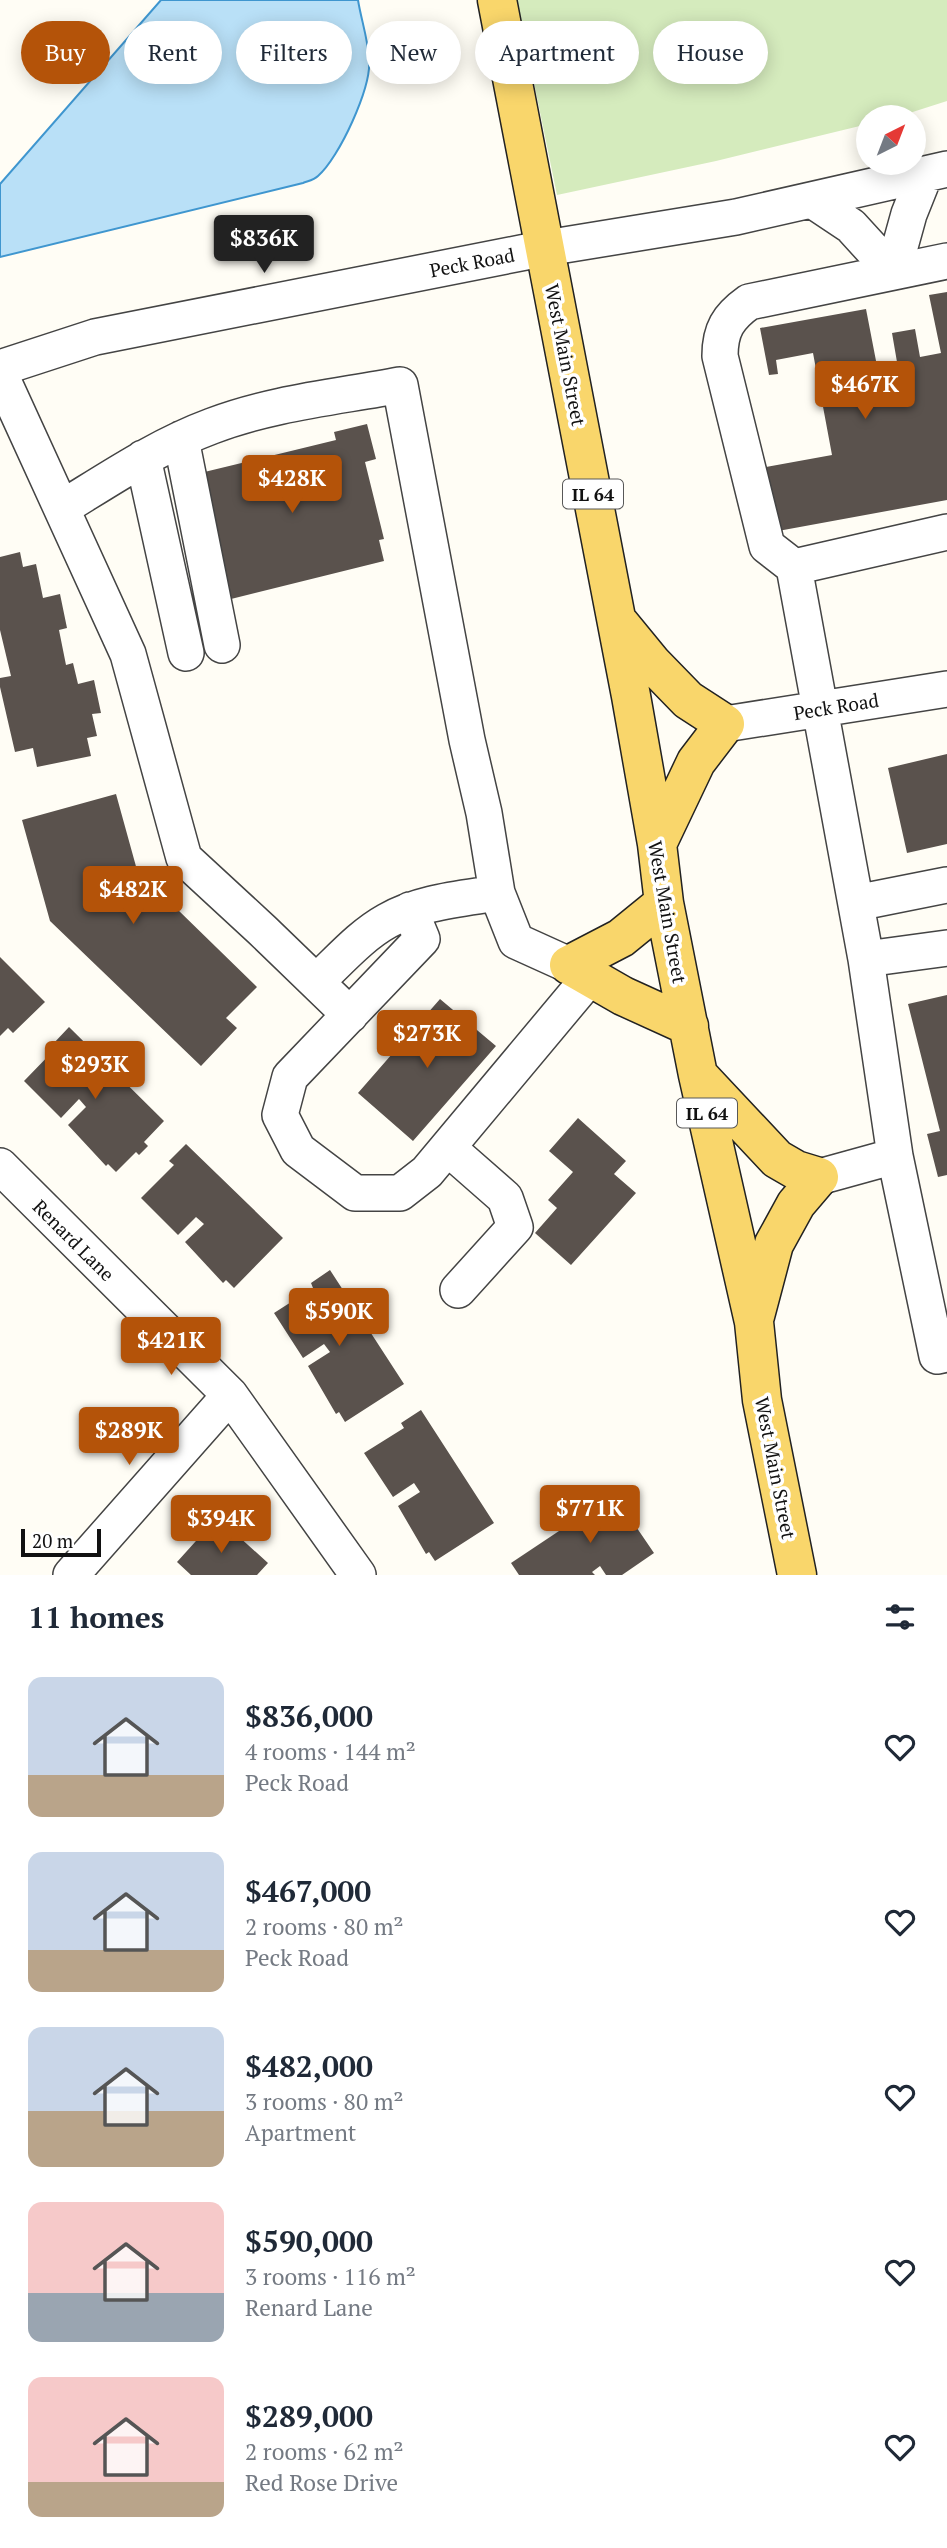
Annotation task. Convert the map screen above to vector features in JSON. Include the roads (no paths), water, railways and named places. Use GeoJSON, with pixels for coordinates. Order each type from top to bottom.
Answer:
{"type":"FeatureCollection","features":[{"type":"Feature","properties":{"kind":"main road","name":"IL 64"},"geometry":{"type":"LineString","coordinates":[[497,0],[546,248]]}},
{"type":"Feature","properties":{"kind":"main road","name":"West Main Street"},"geometry":{"type":"LineString","coordinates":[[546,248],[617,620],[657,844],[664,903],[698,1075],[754,1322],[762,1400],[797,1575]]}},
{"type":"Feature","properties":{"kind":"main road"},"geometry":{"type":"LineString","coordinates":[[617,620],[652,663],[688,700],[725,724],[696,762],[657,844]]}},
{"type":"Feature","properties":{"kind":"main road"},"geometry":{"type":"LineString","coordinates":[[664,903],[580,971],[623,996],[688,1026]]}},
{"type":"Feature","properties":{"kind":"main road"},"geometry":{"type":"LineString","coordinates":[[698,1075],[777,1159],[796,1170],[819,1177],[796,1204],[774,1244],[754,1322]]}},
{"type":"Feature","properties":{"kind":"street","name":"Peck Road"},"geometry":{"type":"LineString","coordinates":[[0,368],[95,337],[546,248],[736,217],[936,172]]}},
{"type":"Feature","properties":{"kind":"street"},"geometry":{"type":"LineString","coordinates":[[893,272],[909,214],[936,172]]}},
{"type":"Feature","properties":{"kind":"street"},"geometry":{"type":"LineString","coordinates":[[812,200],[851,226],[893,272]]}},
{"type":"Feature","properties":{"kind":"street"},"geometry":{"type":"LineString","coordinates":[[947,261],[749,302],[735,312],[724,326],[720,340],[720,356],[767,546],[794,567],[866,959],[895,1156],[937,1356],[947,1354]]}},
{"type":"Feature","properties":{"kind":"street"},"geometry":{"type":"LineString","coordinates":[[0,374],[128,654],[184,858],[350,1015]]}},
{"type":"Feature","properties":{"kind":"street"},"geometry":{"type":"LineString","coordinates":[[62,508],[162,448],[256,411],[400,385],[467,740],[484,813],[497,893],[516,941],[580,971],[437,1160],[400,1193],[355,1194],[298,1150],[280,1115],[290,1077],[422,939],[410,910]]}},
{"type":"Feature","properties":{"kind":"street"},"geometry":{"type":"LineString","coordinates":[[162,448],[205,649]]}},
{"type":"Feature","properties":{"kind":"street"},"geometry":{"type":"LineString","coordinates":[[794,567],[947,532]]}},
{"type":"Feature","properties":{"kind":"street","name":"Peck Road"},"geometry":{"type":"LineString","coordinates":[[725,724],[947,689]]}},
{"type":"Feature","properties":{"kind":"street"},"geometry":{"type":"LineString","coordinates":[[856,903],[947,886]]}},
{"type":"Feature","properties":{"kind":"street"},"geometry":{"type":"LineString","coordinates":[[316,982],[361,939],[410,910],[497,893]]}},
{"type":"Feature","properties":{"kind":"street"},"geometry":{"type":"LineString","coordinates":[[866,959],[947,948]]}},
{"type":"Feature","properties":{"kind":"street"},"geometry":{"type":"LineString","coordinates":[[819,1177],[895,1156]]}},
{"type":"Feature","properties":{"kind":"street"},"geometry":{"type":"LineString","coordinates":[[437,1160],[505,1199],[515,1227],[458,1290]]}},
{"type":"Feature","properties":{"kind":"street","name":"Renard Lane"},"geometry":{"type":"LineString","coordinates":[[0,1166],[230,1395],[358,1575]]}},
{"type":"Feature","properties":{"kind":"street"},"geometry":{"type":"LineString","coordinates":[[71,1575],[230,1395]]}},
{"type":"Feature","properties":{"kind":"water"},"geometry":{"type":"Polygon","coordinates":[[[161,0],[358,0],[366,39],[366,83],[360,104],[335,154],[318,176],[303,183],[0,257],[0,184],[88,84],[110,84],[110,58],[124,42],[124,84],[222,84],[222,21],[143,21],[161,0]]]}}]}
